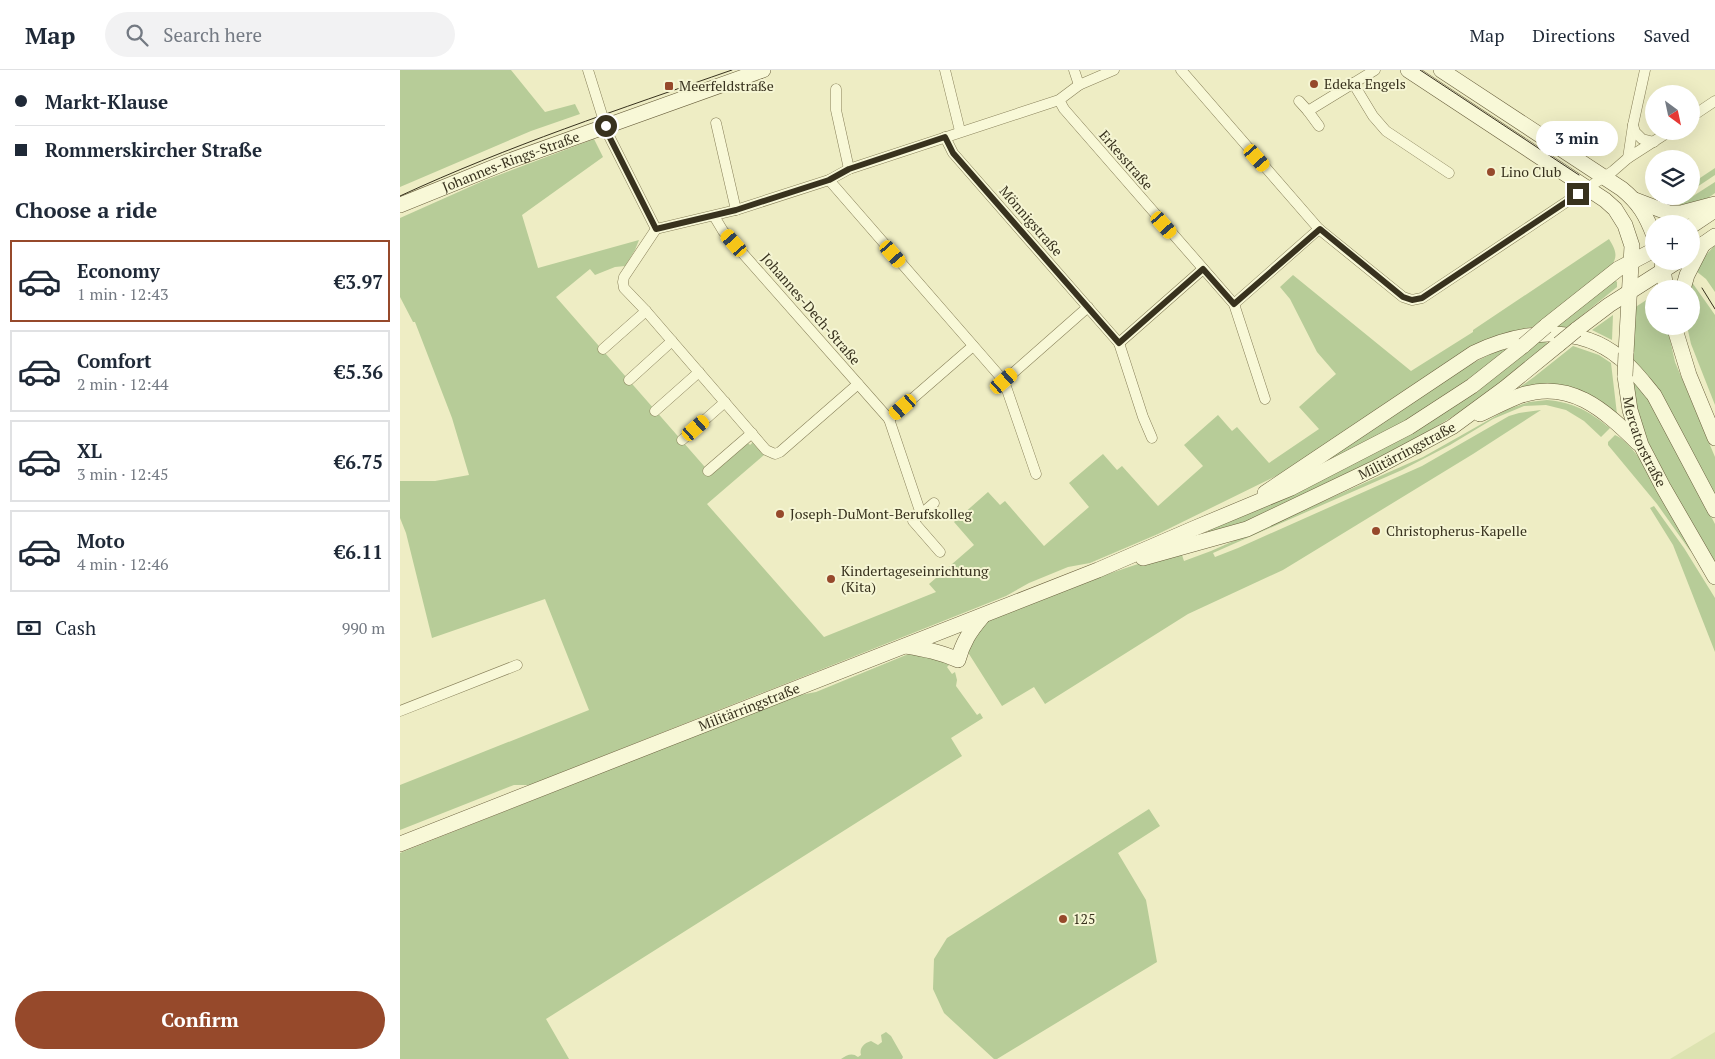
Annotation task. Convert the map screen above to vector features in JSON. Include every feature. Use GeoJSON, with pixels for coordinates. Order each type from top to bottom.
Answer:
{"type":"FeatureCollection","features":[{"type":"Feature","properties":{"kind":"main road","name":"Johannes-Rings-Straße"},"geometry":{"type":"LineString","coordinates":[[400,206],[480,171],[762,70]]}},
{"type":"Feature","properties":{"kind":"main road"},"geometry":{"type":"LineString","coordinates":[[1408,70],[1605,200],[1645,248]]}},
{"type":"Feature","properties":{"kind":"main road"},"geometry":{"type":"LineString","coordinates":[[1441,70],[1622,189],[1634,200],[1645,215]]}},
{"type":"Feature","properties":{"kind":"main road"},"geometry":{"type":"LineString","coordinates":[[1634,200],[1670,213],[1681,213],[1715,204]]}},
{"type":"Feature","properties":{"kind":"main road"},"geometry":{"type":"LineString","coordinates":[[1700,220],[1715,210]]}},
{"type":"Feature","properties":{"kind":"main road"},"geometry":{"type":"LineString","coordinates":[[1686,280],[1703,244]]}},
{"type":"Feature","properties":{"kind":"main road","name":"Militärringstraße"},"geometry":{"type":"LineString","coordinates":[[400,844],[1098,570],[1311,479],[1409,427],[1472,386],[1618,269],[1645,262]]}},
{"type":"Feature","properties":{"kind":"main road","name":"Militärringstraße"},"geometry":{"type":"LineString","coordinates":[[1098,570],[1247,529],[1375,468],[1452,427],[1505,388],[1576,330],[1629,293],[1646,270]]}},
{"type":"Feature","properties":{"kind":"main road","name":"Mercatorstraße"},"geometry":{"type":"LineString","coordinates":[[1646,270],[1629,293],[1626,376],[1630,410],[1641,445],[1715,577]]}},
{"type":"Feature","properties":{"kind":"main road"},"geometry":{"type":"LineString","coordinates":[[1245,507],[1284,478],[1474,353],[1508,339],[1551,334],[1574,336],[1603,346],[1620,358],[1642,380],[1654,395],[1715,510]]}},
{"type":"Feature","properties":{"kind":"main road"},"geometry":{"type":"LineString","coordinates":[[1677,335],[1689,375],[1715,438]]}},
{"type":"Feature","properties":{"kind":"main road"},"geometry":{"type":"LineString","coordinates":[[1452,427],[1518,396],[1549,390],[1575,396],[1588,402],[1601,410],[1641,445]]}},
{"type":"Feature","properties":{"kind":"main road"},"geometry":{"type":"LineString","coordinates":[[1195,528],[1201,543]]}},
{"type":"Feature","properties":{"kind":"main road"},"geometry":{"type":"LineString","coordinates":[[904,646],[933,650],[958,660],[963,642],[969,631],[983,615]]}},
{"type":"Feature","properties":{"kind":"street"},"geometry":{"type":"LineString","coordinates":[[589,70],[608,134],[656,229]]}},
{"type":"Feature","properties":{"kind":"street"},"geometry":{"type":"LineString","coordinates":[[945,70],[960,131]]}},
{"type":"Feature","properties":{"kind":"street"},"geometry":{"type":"LineString","coordinates":[[1074,70],[1079,86]]}},
{"type":"Feature","properties":{"kind":"street"},"geometry":{"type":"LineString","coordinates":[[858,384],[780,452],[775,454],[766,450],[726,402],[624,288],[623,282],[627,272],[656,229],[736,210],[829,180],[849,169],[1059,100],[1079,86],[1114,70]]}},
{"type":"Feature","properties":{"kind":"street"},"geometry":{"type":"LineString","coordinates":[[1181,70],[1320,229],[1403,297],[1412,300],[1422,298],[1657,140]]}},
{"type":"Feature","properties":{"kind":"street"},"geometry":{"type":"LineString","coordinates":[[1308,111],[1375,70]]}},
{"type":"Feature","properties":{"kind":"street"},"geometry":{"type":"LineString","coordinates":[[1628,158],[1645,70]]}},
{"type":"Feature","properties":{"kind":"street"},"geometry":{"type":"LineString","coordinates":[[1353,83],[1373,116],[1386,131],[1450,172]]}},
{"type":"Feature","properties":{"kind":"street"},"geometry":{"type":"LineString","coordinates":[[836,89],[836,110],[849,169]]}},
{"type":"Feature","properties":{"kind":"street","name":"Erkesstraße"},"geometry":{"type":"LineString","coordinates":[[1059,100],[1064,109],[1234,304],[1265,399]]}},
{"type":"Feature","properties":{"kind":"street"},"geometry":{"type":"LineString","coordinates":[[1299,101],[1320,126]]}},
{"type":"Feature","properties":{"kind":"street"},"geometry":{"type":"LineString","coordinates":[[1700,111],[1715,101]]}},
{"type":"Feature","properties":{"kind":"street"},"geometry":{"type":"LineString","coordinates":[[716,123],[736,210]]}},
{"type":"Feature","properties":{"kind":"street"},"geometry":{"type":"LineString","coordinates":[[1633,125],[1635,132],[1642,139],[1654,142]]}},
{"type":"Feature","properties":{"kind":"street","name":"Mönnigstraße"},"geometry":{"type":"LineString","coordinates":[[945,137],[953,153],[1119,343],[1143,417],[1152,438]]}},
{"type":"Feature","properties":{"kind":"street"},"geometry":{"type":"LineString","coordinates":[[829,180],[1004,381],[1036,474]]}},
{"type":"Feature","properties":{"kind":"street","name":"Johannes-Dech-Straße"},"geometry":{"type":"LineString","coordinates":[[714,216],[724,231],[889,419],[921,514],[913,521],[940,552]]}},
{"type":"Feature","properties":{"kind":"street"},"geometry":{"type":"LineString","coordinates":[[1234,304],[1320,229]]}},
{"type":"Feature","properties":{"kind":"street"},"geometry":{"type":"LineString","coordinates":[[1119,343],[1203,269]]}},
{"type":"Feature","properties":{"kind":"street"},"geometry":{"type":"LineString","coordinates":[[1004,381],[1088,307]]}},
{"type":"Feature","properties":{"kind":"street"},"geometry":{"type":"LineString","coordinates":[[603,349],[646,311]]}},
{"type":"Feature","properties":{"kind":"street"},"geometry":{"type":"LineString","coordinates":[[629,380],[672,341]]}},
{"type":"Feature","properties":{"kind":"street"},"geometry":{"type":"LineString","coordinates":[[889,419],[973,346]]}},
{"type":"Feature","properties":{"kind":"street"},"geometry":{"type":"LineString","coordinates":[[655,411],[699,372]]}},
{"type":"Feature","properties":{"kind":"street"},"geometry":{"type":"LineString","coordinates":[[682,440],[726,402]]}},
{"type":"Feature","properties":{"kind":"street"},"geometry":{"type":"LineString","coordinates":[[708,471],[752,433]]}},
{"type":"Feature","properties":{"kind":"street"},"geometry":{"type":"LineString","coordinates":[[921,514],[934,503]]}},
{"type":"Feature","properties":{"kind":"street"},"geometry":{"type":"LineString","coordinates":[[400,711],[517,665]]}},
{"type":"Feature","properties":{"kind":"green space"},"geometry":{"type":"Polygon","coordinates":[[[400,70],[511,70],[545,112],[575,104],[580,114],[531,131],[400,187],[400,70]]]}},
{"type":"Feature","properties":{"kind":"green space"},"geometry":{"type":"Polygon","coordinates":[[[594,139],[603,157],[522,215],[538,268],[639,240],[625,266],[615,267],[595,275],[590,269],[556,297],[711,474],[748,443],[750,445],[753,442],[764,455],[707,504],[824,637],[936,592],[929,584],[974,545],[954,522],[988,492],[1000,505],[1005,501],[1044,546],[1089,507],[1069,483],[1103,454],[1117,470],[1122,466],[1158,506],[1203,466],[1184,445],[1218,415],[1232,431],[1237,427],[1269,463],[1319,429],[1299,407],[1336,374],[1317,352],[1290,299],[1280,287],[1293,275],[1411,371],[1473,332],[1473,330],[1609,239],[1614,249],[1615,259],[1611,266],[1537,326],[1505,333],[1469,350],[1278,475],[1158,534],[1090,563],[1068,567],[1029,583],[1006,596],[530,785],[514,785],[400,830],[400,785],[589,710],[545,599],[432,638],[406,533],[400,518],[400,481],[435,481],[469,475],[452,418],[415,322],[413,322],[400,297],[400,218],[483,181],[594,139]]]}},
{"type":"Feature","properties":{"kind":"green space"},"geometry":{"type":"Polygon","coordinates":[[[1715,168],[1715,175],[1700,185],[1700,178],[1715,168]]]}},
{"type":"Feature","properties":{"kind":"green space"},"geometry":{"type":"Polygon","coordinates":[[[1715,182],[1715,193],[1700,203],[1700,192],[1715,182]]]}},
{"type":"Feature","properties":{"kind":"green space"},"geometry":{"type":"Polygon","coordinates":[[[1715,245],[1715,292],[1706,279],[1696,271],[1700,270],[1700,265],[1715,245]]]}},
{"type":"Feature","properties":{"kind":"green space"},"geometry":{"type":"Polygon","coordinates":[[[1615,280],[1617,287],[1564,330],[1555,327],[1615,280]]]}},
{"type":"Feature","properties":{"kind":"green space"},"geometry":{"type":"Polygon","coordinates":[[[1700,294],[1715,315],[1715,405],[1689,335],[1700,335],[1700,294]]]}},
{"type":"Feature","properties":{"kind":"green space"},"geometry":{"type":"Polygon","coordinates":[[[1645,301],[1645,335],[1669,335],[1675,362],[1715,457],[1715,501],[1632,361],[1634,308],[1645,301]]]}},
{"type":"Feature","properties":{"kind":"green space"},"geometry":{"type":"Polygon","coordinates":[[[1613,315],[1612,340],[1592,330],[1613,315]]]}},
{"type":"Feature","properties":{"kind":"green space"},"geometry":{"type":"Polygon","coordinates":[[[1539,340],[1548,343],[1498,385],[1465,409],[1419,437],[1365,466],[1252,520],[1209,533],[1207,530],[1267,506],[1539,340]]]}},
{"type":"Feature","properties":{"kind":"green space"},"geometry":{"type":"Polygon","coordinates":[[[1573,346],[1599,355],[1611,363],[1617,414],[1575,392],[1499,402],[1534,377],[1573,346]]]}},
{"type":"Feature","properties":{"kind":"green space"},"geometry":{"type":"Polygon","coordinates":[[[1511,348],[1478,375],[1408,421],[1287,482],[1465,367],[1499,350],[1511,348]]]}},
{"type":"Feature","properties":{"kind":"green space"},"geometry":{"type":"Polygon","coordinates":[[[1633,380],[1647,395],[1715,524],[1715,567],[1663,477],[1652,454],[1643,429],[1633,380]]]}},
{"type":"Feature","properties":{"kind":"green space"},"geometry":{"type":"Polygon","coordinates":[[[1547,400],[1566,403],[1581,409],[1610,428],[1601,437],[1584,421],[1566,410],[1546,405],[1524,406],[1493,419],[1450,445],[1402,470],[1213,553],[1215,557],[1238,548],[1422,466],[1509,416],[1541,410],[1473,454],[1283,570],[1188,614],[1045,704],[1034,687],[1002,706],[969,654],[966,640],[983,622],[1093,579],[1150,560],[1181,552],[1184,561],[1211,551],[1423,457],[1508,409],[1529,402],[1547,400]]]}},
{"type":"Feature","properties":{"kind":"green space"},"geometry":{"type":"Polygon","coordinates":[[[1615,435],[1636,453],[1659,487],[1679,524],[1691,552],[1657,504],[1608,445],[1608,442],[1615,435]]]}},
{"type":"Feature","properties":{"kind":"green space"},"geometry":{"type":"Polygon","coordinates":[[[1654,506],[1684,548],[1715,598],[1715,652],[1673,545],[1650,508],[1654,506]]]}},
{"type":"Feature","properties":{"kind":"green space"},"geometry":{"type":"Polygon","coordinates":[[[914,653],[949,665],[947,667],[952,674],[955,672],[956,686],[977,715],[980,713],[983,718],[951,738],[962,756],[546,1019],[569,1059],[400,1059],[400,853],[795,696],[816,692],[914,653]]]}},
{"type":"Feature","properties":{"kind":"green space","name":"125"},"geometry":{"type":"Polygon","coordinates":[[[1149,809],[1160,826],[1118,853],[1146,900],[1157,962],[997,1059],[994,1059],[944,1013],[933,989],[934,959],[947,938],[1149,809]]]}},
{"type":"Feature","properties":{"kind":"green space"},"geometry":{"type":"Polygon","coordinates":[[[886,1032],[891,1036],[903,1057],[902,1059],[841,1059],[852,1054],[858,1057],[861,1055],[861,1048],[864,1044],[871,1041],[878,1045],[882,1042],[881,1035],[886,1032]]]}},
{"type":"Feature","properties":{"kind":"green space"},"geometry":{"type":"Polygon","coordinates":[[[1715,1032],[1715,1059],[1670,1059],[1715,1032]]]}},
{"type":"Feature","properties":{"kind":"tram line"},"geometry":{"type":"LineString","coordinates":[[400,196],[523,144],[732,70]]}},
{"type":"Feature","properties":{"kind":"tram line"},"geometry":{"type":"LineString","coordinates":[[1420,70],[1579,175]]}},
{"type":"Feature","properties":{"kind":"tram line"},"geometry":{"type":"LineString","coordinates":[[1702,288],[1715,309]]}},
{"type":"Feature","properties":{"kind":"place","name":"Edeka Engels"},"geometry":{"type":"Point","coordinates":[1314,84]}},
{"type":"Feature","properties":{"kind":"place","name":"Meerfeldstraße"},"geometry":{"type":"Point","coordinates":[669,86]}},
{"type":"Feature","properties":{"kind":"place","name":"Lino Club"},"geometry":{"type":"Point","coordinates":[1491,172]}},
{"type":"Feature","properties":{"kind":"place","name":"Joseph-DuMont-Berufskolleg"},"geometry":{"type":"Point","coordinates":[780,514]}},
{"type":"Feature","properties":{"kind":"place","name":"Christopherus-Kapelle"},"geometry":{"type":"Point","coordinates":[1376,531]}},
{"type":"Feature","properties":{"kind":"place","name":"Kindertageseinrichtung (Kita)"},"geometry":{"type":"Point","coordinates":[831,579]}},
{"type":"Feature","properties":{"kind":"place","name":"125"},"geometry":{"type":"Point","coordinates":[1063,919]}},
{"type":"Feature","properties":{"kind":"route"},"geometry":{"type":"LineString","coordinates":[[606,126],[608,134],[656,229],[736,210],[829,180],[849,169],[945,137],[953,153],[1119,343],[1203,269],[1234,304],[1320,229],[1403,297],[1412,300],[1422,298],[1578,194]]}}]}
